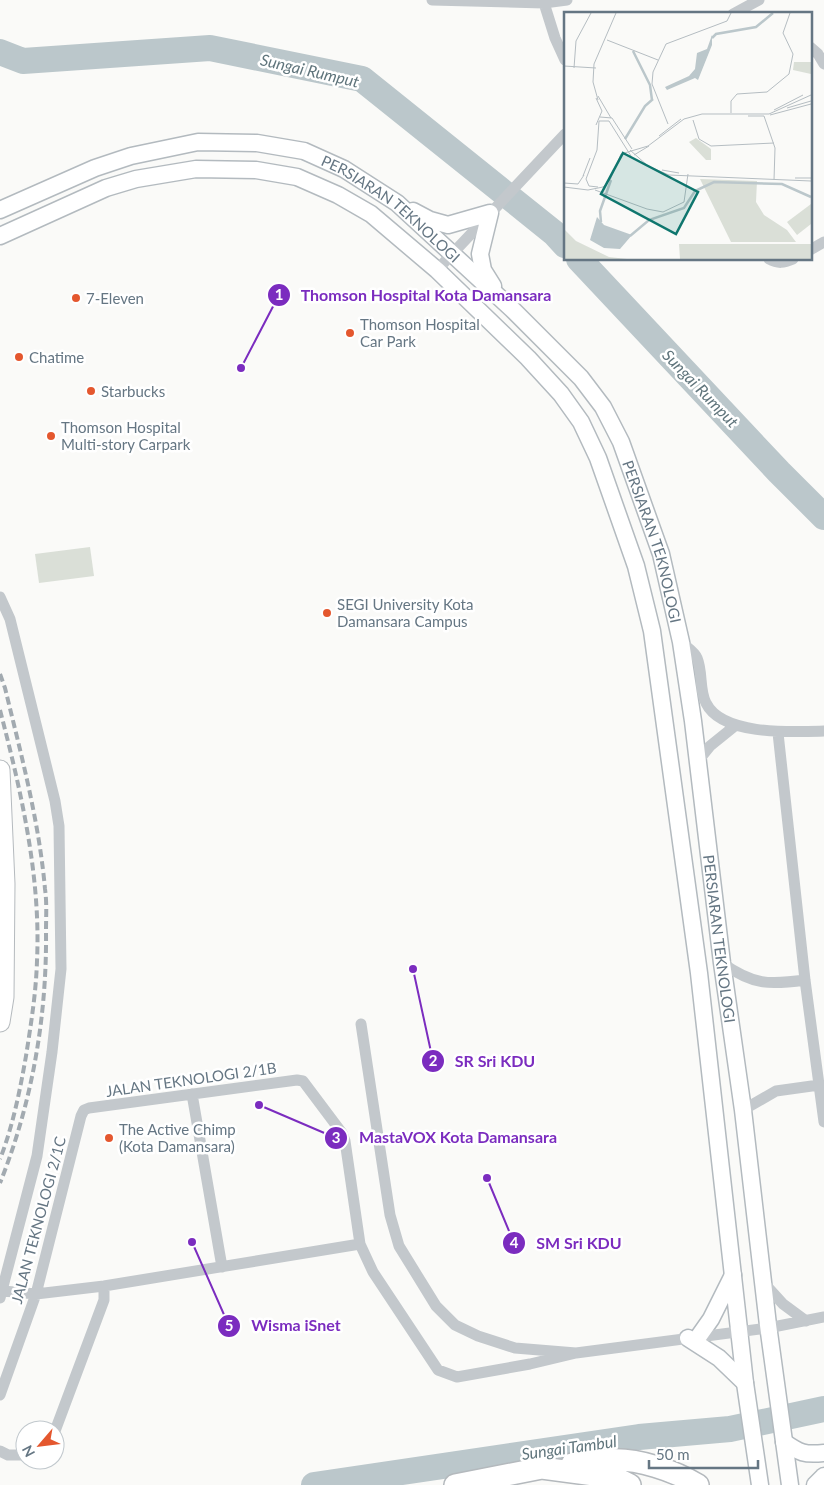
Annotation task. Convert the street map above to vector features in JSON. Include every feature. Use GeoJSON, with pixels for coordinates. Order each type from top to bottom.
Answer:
{"type":"FeatureCollection","features":[{"type":"Feature","properties":{"kind":"highway"},"geometry":{"type":"LineString","coordinates":[[455,1485],[542,1468],[612,1460],[648,1465],[686,1478],[698,1485]]}},
{"type":"Feature","properties":{"kind":"highway"},"geometry":{"type":"LineString","coordinates":[[542,1468],[616,1478],[630,1485]]}},
{"type":"Feature","properties":{"kind":"main road"},"geometry":{"type":"LineString","coordinates":[[0,770],[5,884],[4,996],[0,1022]]}},
{"type":"Feature","properties":{"kind":"street"},"geometry":{"type":"LineString","coordinates":[[432,0],[544,3],[567,0]]}},
{"type":"Feature","properties":{"kind":"street"},"geometry":{"type":"LineString","coordinates":[[737,12],[758,0]]}},
{"type":"Feature","properties":{"kind":"street"},"geometry":{"type":"LineString","coordinates":[[544,3],[555,38],[564,58]]}},
{"type":"Feature","properties":{"kind":"street"},"geometry":{"type":"LineString","coordinates":[[812,49],[824,64]]}},
{"type":"Feature","properties":{"kind":"street"},"geometry":{"type":"LineString","coordinates":[[437,270],[564,135]]}},
{"type":"Feature","properties":{"kind":"street","name":"PERSIARAN TEKNOLOGI"},"geometry":{"type":"LineString","coordinates":[[0,210],[94,168],[131,156],[198,142],[257,143],[304,152],[344,169],[397,203],[512,309],[581,378],[603,406],[621,442],[661,554],[681,642],[698,761],[722,963],[743,1110],[768,1328],[790,1485]]}},
{"type":"Feature","properties":{"kind":"street","name":"PERSIARAN TEKNOLOGI"},"geometry":{"type":"LineString","coordinates":[[0,236],[106,188],[136,179],[196,169],[256,170],[296,177],[338,195],[371,214],[437,270],[528,358],[561,394],[580,422],[598,458],[636,566],[652,631],[700,983],[739,1332],[752,1438],[760,1485]]}},
{"type":"Feature","properties":{"kind":"street"},"geometry":{"type":"LineString","coordinates":[[397,203],[430,220],[448,225],[494,209]]}},
{"type":"Feature","properties":{"kind":"street"},"geometry":{"type":"LineString","coordinates":[[494,209],[480,254],[483,270],[512,309]]}},
{"type":"Feature","properties":{"kind":"street"},"geometry":{"type":"LineString","coordinates":[[812,249],[824,242]]}},
{"type":"Feature","properties":{"kind":"street"},"geometry":{"type":"LineString","coordinates":[[772,260],[779,263],[791,260]]}},
{"type":"Feature","properties":{"kind":"street"},"geometry":{"type":"LineString","coordinates":[[0,597],[10,619],[58,818],[61,969],[50,1069],[37,1156],[1,1294],[36,1294],[104,1286],[360,1244],[373,1272],[438,1370],[457,1378],[576,1353],[768,1328],[824,1317]]}},
{"type":"Feature","properties":{"kind":"street"},"geometry":{"type":"LineString","coordinates":[[681,642],[697,656],[705,703],[715,716],[736,725],[778,732],[824,731]]}},
{"type":"Feature","properties":{"kind":"street"},"geometry":{"type":"LineString","coordinates":[[698,761],[710,746],[736,725]]}},
{"type":"Feature","properties":{"kind":"street"},"geometry":{"type":"LineString","coordinates":[[778,732],[805,980],[824,1122]]}},
{"type":"Feature","properties":{"kind":"street"},"geometry":{"type":"LineString","coordinates":[[722,963],[747,978],[763,983],[785,983],[805,980]]}},
{"type":"Feature","properties":{"kind":"street"},"geometry":{"type":"LineString","coordinates":[[360,1024],[390,1215],[399,1246],[423,1287],[436,1306],[455,1325],[478,1336],[515,1348],[576,1353]]}},
{"type":"Feature","properties":{"kind":"street","name":"JALAN TEKNOLOGI 2/1B"},"geometry":{"type":"LineString","coordinates":[[84,1110],[297,1080],[303,1081],[342,1133],[345,1141],[360,1244]]}},
{"type":"Feature","properties":{"kind":"street"},"geometry":{"type":"LineString","coordinates":[[743,1110],[776,1091],[819,1085]]}},
{"type":"Feature","properties":{"kind":"street"},"geometry":{"type":"LineString","coordinates":[[192,1094],[222,1267]]}},
{"type":"Feature","properties":{"kind":"street","name":"JALAN TEKNOLOGI 2/1C"},"geometry":{"type":"LineString","coordinates":[[0,1395],[36,1294],[84,1110]]}},
{"type":"Feature","properties":{"kind":"street"},"geometry":{"type":"LineString","coordinates":[[693,1337],[711,1319],[733,1275]]}},
{"type":"Feature","properties":{"kind":"street"},"geometry":{"type":"LineString","coordinates":[[762,1280],[783,1304],[806,1321]]}},
{"type":"Feature","properties":{"kind":"street"},"geometry":{"type":"LineString","coordinates":[[59,1420],[104,1300],[104,1286]]}},
{"type":"Feature","properties":{"kind":"street"},"geometry":{"type":"LineString","coordinates":[[693,1337],[719,1358],[746,1389]]}},
{"type":"Feature","properties":{"kind":"street"},"geometry":{"type":"LineString","coordinates":[[783,1438],[800,1453],[824,1453]]}},
{"type":"Feature","properties":{"kind":"street"},"geometry":{"type":"LineString","coordinates":[[0,1451],[8,1456],[15,1456]]}},
{"type":"Feature","properties":{"kind":"street"},"geometry":{"type":"LineString","coordinates":[[815,1485],[824,1476]]}},
{"type":"Feature","properties":{"kind":"shaded area"},"geometry":{"type":"Polygon","coordinates":[[[90,547],[94,576],[39,583],[35,554],[90,547]]]}},
{"type":"Feature","properties":{"kind":"waterway","name":"Sungai Rumput"},"geometry":{"type":"LineString","coordinates":[[0,52],[23,61],[210,48],[362,79],[554,233],[564,244]]}},
{"type":"Feature","properties":{"kind":"waterway","name":"Sungai Rumput"},"geometry":{"type":"LineString","coordinates":[[580,260],[779,472],[824,517]]}},
{"type":"Feature","properties":{"kind":"waterway","name":"Sungai Tambul"},"geometry":{"type":"LineString","coordinates":[[314,1485],[639,1437],[730,1429],[824,1409]]}},
{"type":"Feature","properties":{"kind":"railway"},"geometry":{"type":"LineString","coordinates":[[0,674],[29,788],[46,894],[44,995],[35,1059],[21,1122],[0,1183]]}},
{"type":"Feature","properties":{"kind":"railway"},"geometry":{"type":"LineString","coordinates":[[0,710],[28,834],[33,866],[37,929],[36,985],[26,1056],[19,1095],[0,1159]]}},
{"type":"Feature","properties":{"kind":"place","name":"7-Eleven"},"geometry":{"type":"Point","coordinates":[76,298]}},
{"type":"Feature","properties":{"kind":"place","name":"Thomson Hospital Car Park"},"geometry":{"type":"Point","coordinates":[350,333]}},
{"type":"Feature","properties":{"kind":"place","name":"Chatime"},"geometry":{"type":"Point","coordinates":[19,357]}},
{"type":"Feature","properties":{"kind":"place","name":"Thomson Hospital Kota Damansara"},"geometry":{"type":"Point","coordinates":[241,368]}},
{"type":"Feature","properties":{"kind":"place","name":"Starbucks"},"geometry":{"type":"Point","coordinates":[91,391]}},
{"type":"Feature","properties":{"kind":"place","name":"Thomson Hospital Multi-story Carpark"},"geometry":{"type":"Point","coordinates":[51,436]}},
{"type":"Feature","properties":{"kind":"place","name":"SEGI University Kota Damansara Campus"},"geometry":{"type":"Point","coordinates":[327,613]}},
{"type":"Feature","properties":{"kind":"place","name":"SR Sri KDU"},"geometry":{"type":"Point","coordinates":[413,969]}},
{"type":"Feature","properties":{"kind":"place","name":"MastaVOX Kota Damansara"},"geometry":{"type":"Point","coordinates":[259,1105]}},
{"type":"Feature","properties":{"kind":"place","name":"The Active Chimp (Kota Damansara)"},"geometry":{"type":"Point","coordinates":[109,1138]}},
{"type":"Feature","properties":{"kind":"place","name":"SM Sri KDU"},"geometry":{"type":"Point","coordinates":[487,1178]}},
{"type":"Feature","properties":{"kind":"place","name":"Wisma iSnet"},"geometry":{"type":"Point","coordinates":[192,1242]}}]}
